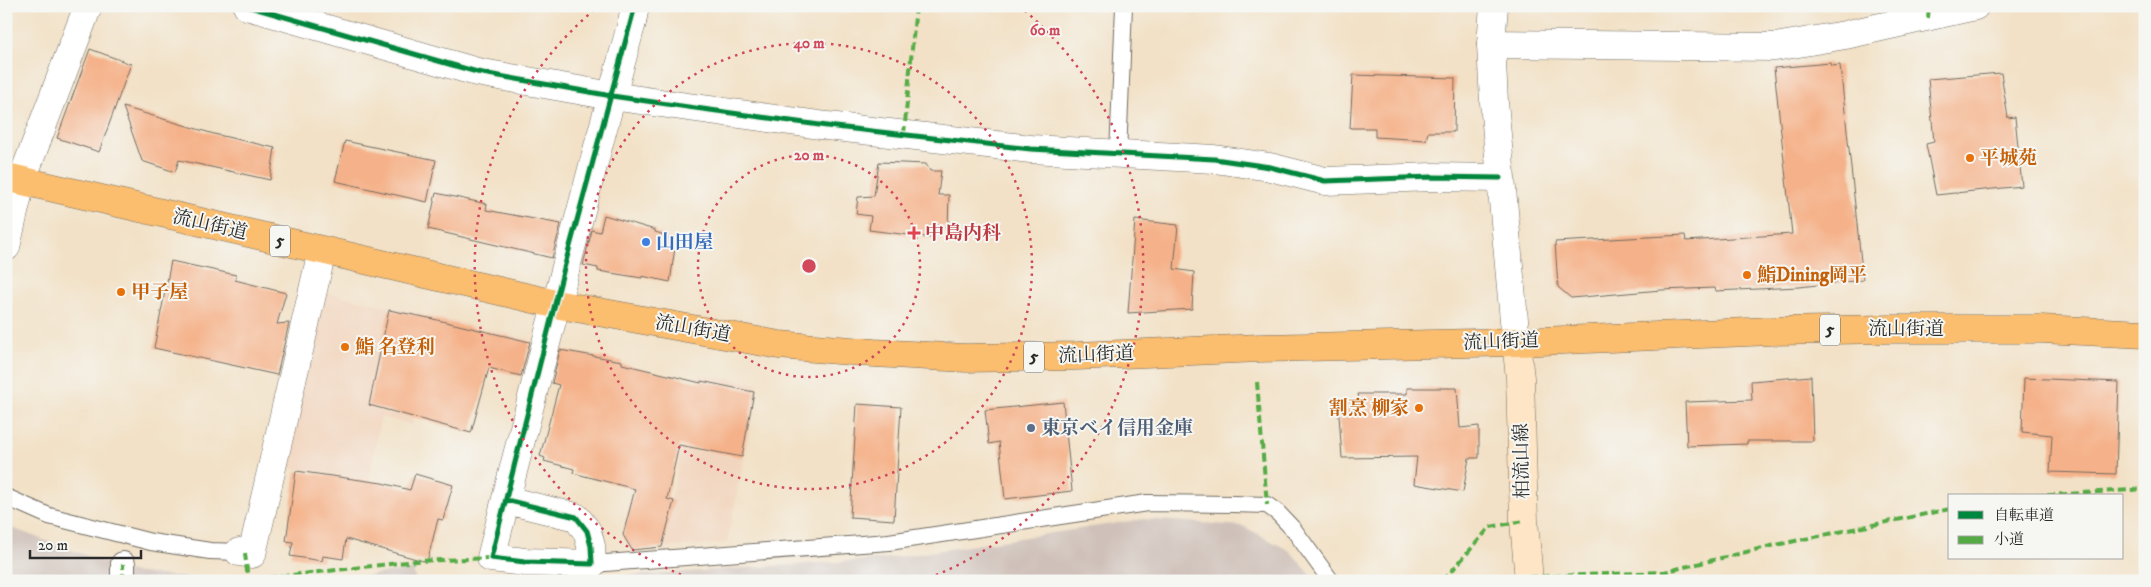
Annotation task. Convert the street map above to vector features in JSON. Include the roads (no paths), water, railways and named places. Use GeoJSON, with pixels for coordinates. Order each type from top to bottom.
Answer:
{"type":"FeatureCollection","features":[{"type":"Feature","properties":{"kind":"main road","name":"流山街道"},"geometry":{"type":"LineString","coordinates":[[14,180],[555,304],[779,345],[874,354],[966,358],[1516,342],[1771,331],[1891,329],[2041,329],[2145,334]]}},
{"type":"Feature","properties":{"kind":"main road","name":"柏流山線"},"geometry":{"type":"LineString","coordinates":[[1516,342],[1520,378],[1524,521],[1529,581]]}},
{"type":"Feature","properties":{"kind":"street"},"geometry":{"type":"LineString","coordinates":[[6,247],[14,180],[88,6]]}},
{"type":"Feature","properties":{"kind":"street"},"geometry":{"type":"LineString","coordinates":[[247,6],[477,72],[612,96],[837,127],[1031,149],[1214,159],[1270,167],[1325,181],[1432,177],[1500,178]]}},
{"type":"Feature","properties":{"kind":"street"},"geometry":{"type":"LineString","coordinates":[[1494,6],[1491,44],[1500,178],[1516,342]]}},
{"type":"Feature","properties":{"kind":"street"},"geometry":{"type":"LineString","coordinates":[[1491,44],[1775,47],[1846,35],[1975,6]]}},
{"type":"Feature","properties":{"kind":"street"},"geometry":{"type":"LineString","coordinates":[[506,500],[576,517],[587,531],[591,546],[592,564],[525,562],[491,558],[555,304],[634,14]]}},
{"type":"Feature","properties":{"kind":"street"},"geometry":{"type":"LineString","coordinates":[[245,553],[322,251]]}},
{"type":"Feature","properties":{"kind":"lane"},"geometry":{"type":"LineString","coordinates":[[1118,155],[1124,6]]}},
{"type":"Feature","properties":{"kind":"lane"},"geometry":{"type":"LineString","coordinates":[[6,497],[49,516],[151,542],[210,551],[245,553]]}},
{"type":"Feature","properties":{"kind":"lane"},"geometry":{"type":"LineString","coordinates":[[592,564],[889,542],[1147,504],[1233,504],[1267,505],[1278,513],[1294,530],[1331,581]]}},
{"type":"Feature","properties":{"kind":"place","name":"平城苑"},"geometry":{"type":"Point","coordinates":[1970,158]}},
{"type":"Feature","properties":{"kind":"place","name":"中島内科"},"geometry":{"type":"Point","coordinates":[914,233]}},
{"type":"Feature","properties":{"kind":"place","name":"山田屋"},"geometry":{"type":"Point","coordinates":[646,242]}},
{"type":"Feature","properties":{"kind":"place","name":"鮨Dining岡平"},"geometry":{"type":"Point","coordinates":[1747,275]}},
{"type":"Feature","properties":{"kind":"place","name":"甲子屋"},"geometry":{"type":"Point","coordinates":[121,292]}},
{"type":"Feature","properties":{"kind":"place","name":"鮨 名登利"},"geometry":{"type":"Point","coordinates":[345,347]}},
{"type":"Feature","properties":{"kind":"place","name":"割烹 柳家"},"geometry":{"type":"Point","coordinates":[1419,408]}},
{"type":"Feature","properties":{"kind":"place","name":"東京ベイ信用金庫"},"geometry":{"type":"Point","coordinates":[1031,428]}}]}
